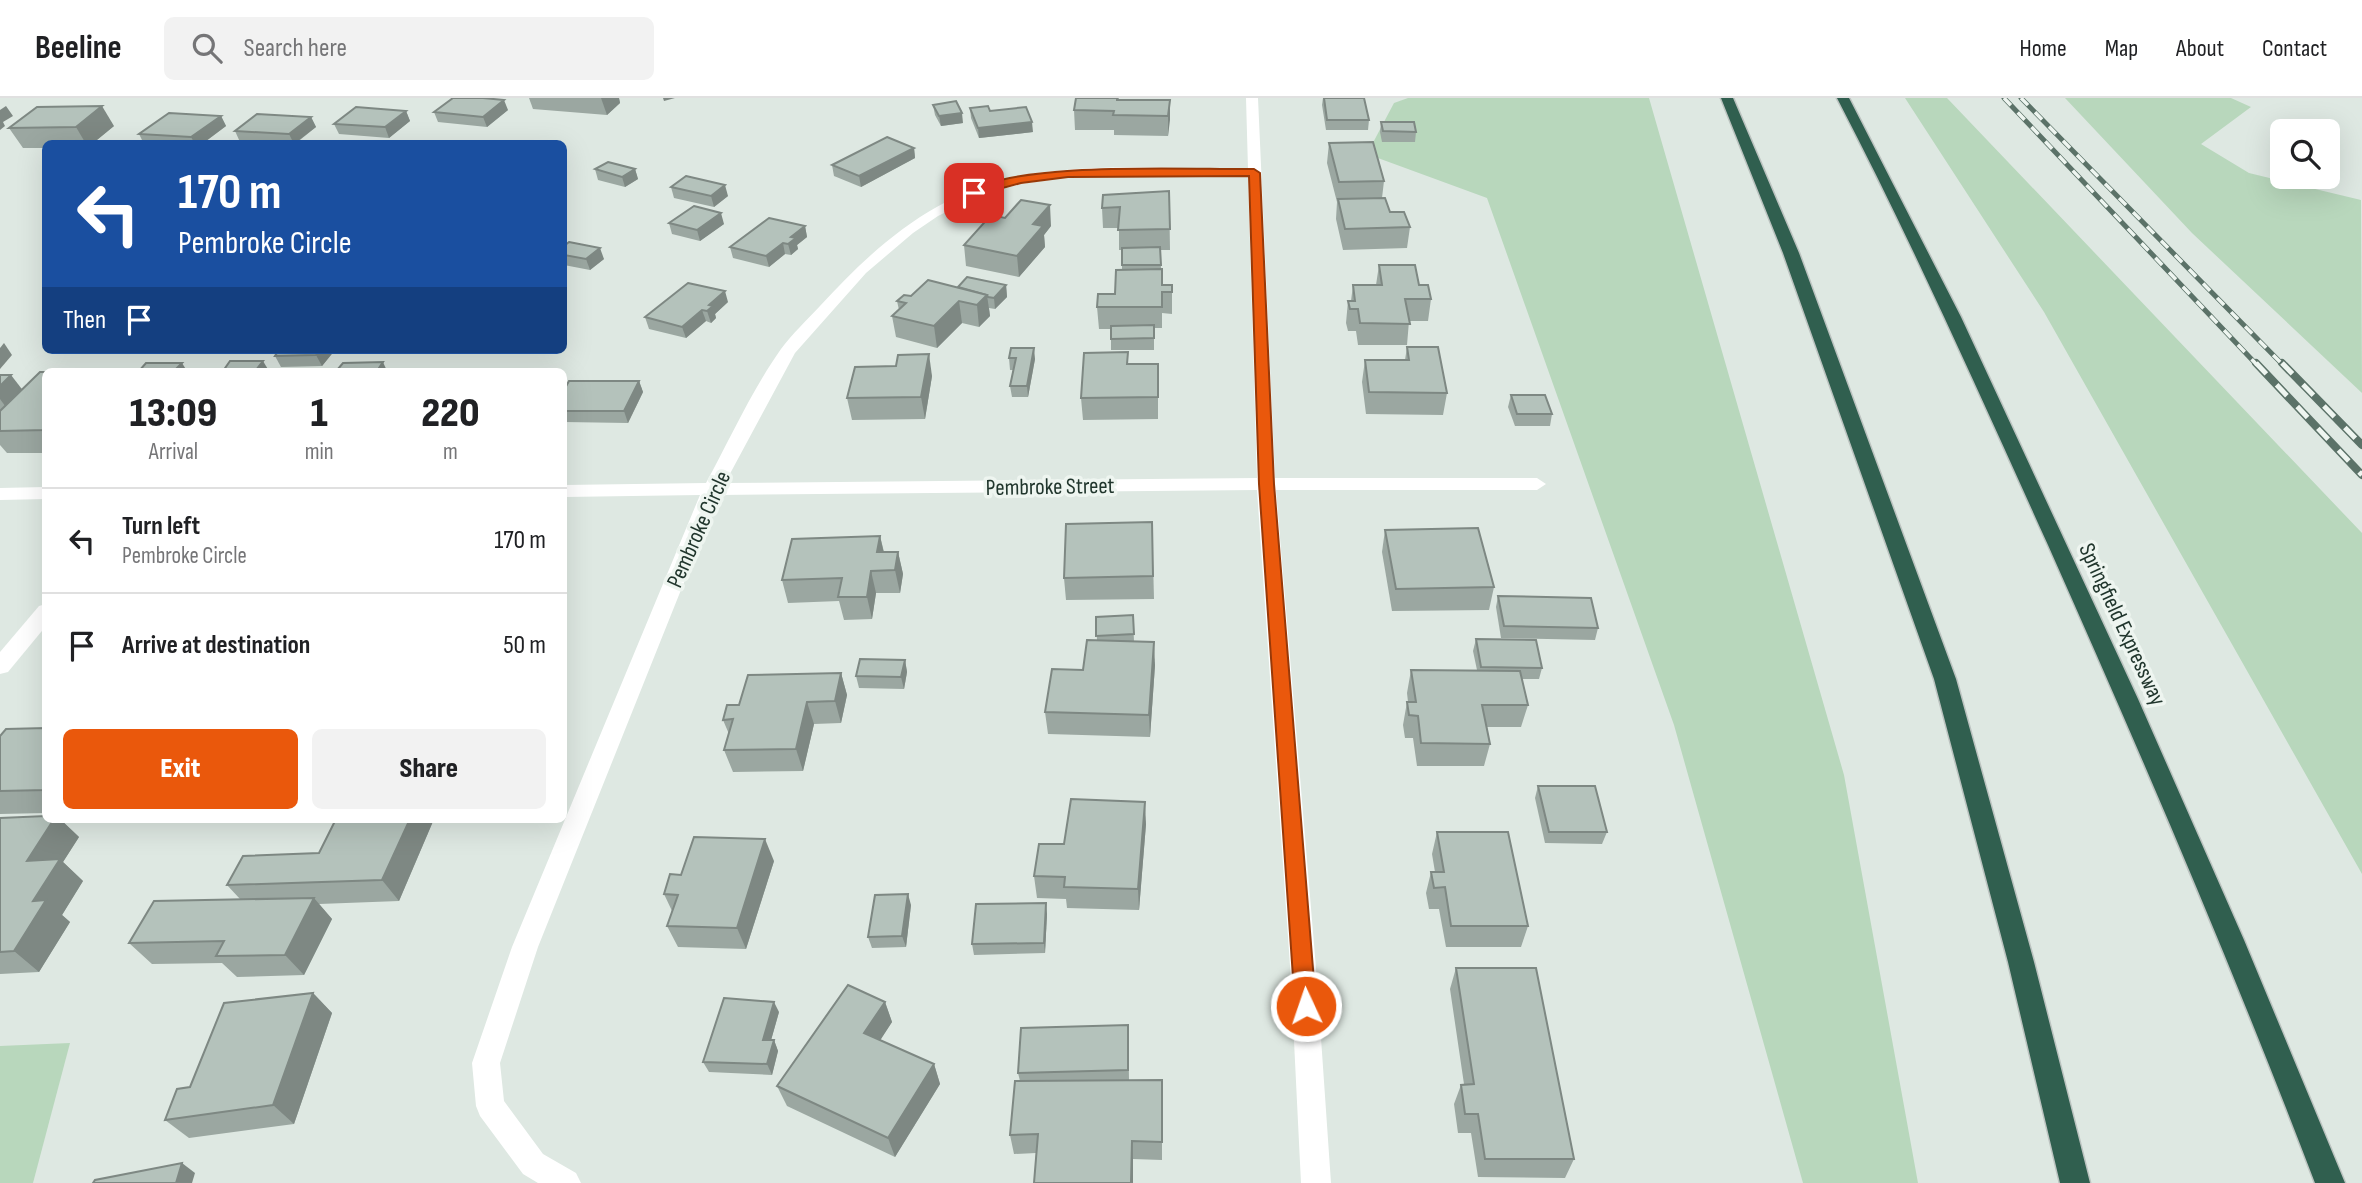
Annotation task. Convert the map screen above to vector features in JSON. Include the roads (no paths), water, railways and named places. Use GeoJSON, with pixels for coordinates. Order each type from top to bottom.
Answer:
{"type":"FeatureCollection","features":[{"type":"Feature","properties":{"kind":"highway"},"geometry":{"type":"LineString","coordinates":[[1727,98],[1791,253],[1945,679],[2021,962],[2075,1183]]}},
{"type":"Feature","properties":{"kind":"highway","name":"Springfield Expressway"},"geometry":{"type":"LineString","coordinates":[[1843,98],[1898,199],[2126,693],[2207,878],[2330,1183]]}},
{"type":"Feature","properties":{"kind":"street"},"geometry":{"type":"LineString","coordinates":[[1252,98],[1266,484],[1304,980],[1316,1183]]}},
{"type":"Feature","properties":{"kind":"street","name":"Pembroke Circle"},"geometry":{"type":"LineString","coordinates":[[566,1183],[533,1164],[491,1106],[486,1063],[525,947],[712,491],[788,351],[861,270],[908,230],[933,213],[974,193],[1044,176],[1088,172],[1254,173]]}},
{"type":"Feature","properties":{"kind":"street","name":"Pembroke Street"},"geometry":{"type":"LineString","coordinates":[[567,491],[1537,484]]}},
{"type":"Feature","properties":{"kind":"street"},"geometry":{"type":"LineString","coordinates":[[0,494],[42,493]]}},
{"type":"Feature","properties":{"kind":"street"},"geometry":{"type":"LineString","coordinates":[[0,666],[42,616]]}},
{"type":"Feature","properties":{"kind":"railway"},"geometry":{"type":"LineString","coordinates":[[2004,98],[2257,365]]}},
{"type":"Feature","properties":{"kind":"railway"},"geometry":{"type":"LineString","coordinates":[[2021,98],[2283,365]]}},
{"type":"Feature","properties":{"kind":"railway"},"geometry":{"type":"LineString","coordinates":[[2256,363],[2362,475]]}},
{"type":"Feature","properties":{"kind":"railway"},"geometry":{"type":"LineString","coordinates":[[2282,363],[2362,445]]}}]}
